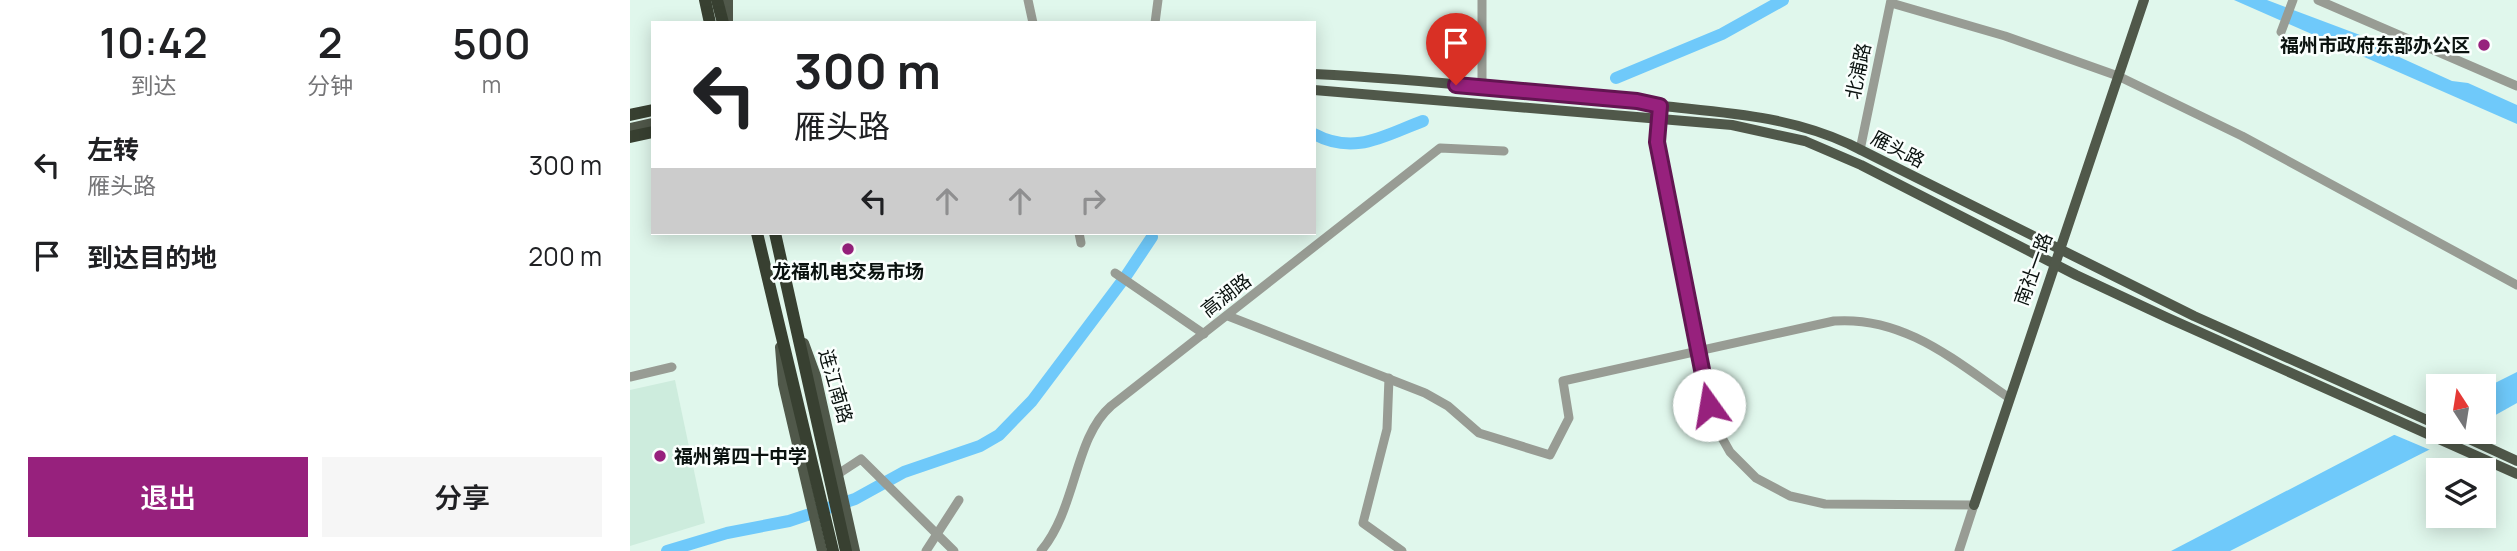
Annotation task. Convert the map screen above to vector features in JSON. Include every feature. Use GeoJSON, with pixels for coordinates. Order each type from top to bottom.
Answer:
{"type":"FeatureCollection","features":[{"type":"Feature","properties":{"kind":"highway"},"geometry":{"type":"LineString","coordinates":[[705,0],[710,21]]}},
{"type":"Feature","properties":{"kind":"highway"},"geometry":{"type":"LineString","coordinates":[[717,0],[722,21]]}},
{"type":"Feature","properties":{"kind":"highway"},"geometry":{"type":"LineString","coordinates":[[630,116],[651,111]]}},
{"type":"Feature","properties":{"kind":"highway"},"geometry":{"type":"LineString","coordinates":[[630,137],[651,132]]}},
{"type":"Feature","properties":{"kind":"highway"},"geometry":{"type":"LineString","coordinates":[[757,235],[779,331],[846,551]]}},
{"type":"Feature","properties":{"kind":"highway","name":"连江南路"},"geometry":{"type":"LineString","coordinates":[[775,235],[797,326]]}},
{"type":"Feature","properties":{"kind":"highway"},"geometry":{"type":"LineString","coordinates":[[797,326],[833,551]]}},
{"type":"Feature","properties":{"kind":"main road"},"geometry":{"type":"LineString","coordinates":[[728,0],[728,21]]}},
{"type":"Feature","properties":{"kind":"main road","name":"南社一路"},"geometry":{"type":"LineString","coordinates":[[1973,505],[2144,0]]}},
{"type":"Feature","properties":{"kind":"main road","name":"雁头路"},"geometry":{"type":"LineString","coordinates":[[1316,74],[1774,118],[1821,132],[2194,316],[2426,419]]}},
{"type":"Feature","properties":{"kind":"main road","name":"雁头路"},"geometry":{"type":"LineString","coordinates":[[1316,90],[1659,118],[1745,127],[1805,141],[1861,165],[2054,264],[2517,474]]}},
{"type":"Feature","properties":{"kind":"main road"},"geometry":{"type":"LineString","coordinates":[[630,126],[651,121]]}},
{"type":"Feature","properties":{"kind":"main road","name":"连江南路"},"geometry":{"type":"LineString","coordinates":[[797,326],[816,376],[855,551]]}},
{"type":"Feature","properties":{"kind":"main road"},"geometry":{"type":"LineString","coordinates":[[779,331],[783,384],[822,551]]}},
{"type":"Feature","properties":{"kind":"main road"},"geometry":{"type":"LineString","coordinates":[[2479,444],[2517,461]]}},
{"type":"Feature","properties":{"kind":"street"},"geometry":{"type":"LineString","coordinates":[[1028,0],[1033,21]]}},
{"type":"Feature","properties":{"kind":"street"},"geometry":{"type":"LineString","coordinates":[[1155,21],[1158,0]]}},
{"type":"Feature","properties":{"kind":"street"},"geometry":{"type":"LineString","coordinates":[[1482,0],[1482,88]]}},
{"type":"Feature","properties":{"kind":"street"},"geometry":{"type":"LineString","coordinates":[[2318,0],[2517,86]]}},
{"type":"Feature","properties":{"kind":"street"},"geometry":{"type":"LineString","coordinates":[[1891,1],[2005,36],[2118,76],[2242,135],[2517,285]]}},
{"type":"Feature","properties":{"kind":"street","name":"北浦路"},"geometry":{"type":"LineString","coordinates":[[1860,150],[1891,1]]}},
{"type":"Feature","properties":{"kind":"street"},"geometry":{"type":"LineString","coordinates":[[2281,32],[2292,2]]}},
{"type":"Feature","properties":{"kind":"street"},"geometry":{"type":"LineString","coordinates":[[1660,106],[1657,142],[1706,395],[1721,437],[1744,468],[1769,486],[1790,496],[1825,503],[1973,505]]}},
{"type":"Feature","properties":{"kind":"street","name":"高湖路"},"geometry":{"type":"LineString","coordinates":[[1041,551],[1063,515],[1086,442],[1102,415],[1440,148],[1504,151]]}},
{"type":"Feature","properties":{"kind":"street"},"geometry":{"type":"LineString","coordinates":[[1115,273],[1204,334]]}},
{"type":"Feature","properties":{"kind":"street"},"geometry":{"type":"LineString","coordinates":[[1228,316],[1433,396],[1479,433],[1550,455],[1569,418],[1563,381],[1829,321],[1874,322],[1925,340],[2008,397]]}},
{"type":"Feature","properties":{"kind":"street"},"geometry":{"type":"LineString","coordinates":[[630,377],[672,367]]}},
{"type":"Feature","properties":{"kind":"street"},"geometry":{"type":"LineString","coordinates":[[1389,378],[1387,429],[1363,523],[1402,551]]}},
{"type":"Feature","properties":{"kind":"street"},"geometry":{"type":"LineString","coordinates":[[838,474],[861,459],[954,551]]}},
{"type":"Feature","properties":{"kind":"street"},"geometry":{"type":"LineString","coordinates":[[926,551],[959,500]]}},
{"type":"Feature","properties":{"kind":"street","name":"南社一路"},"geometry":{"type":"LineString","coordinates":[[1959,551],[1973,505]]}},
{"type":"Feature","properties":{"kind":"shaded area","name":"福州第四十中学"},"geometry":{"type":"Polygon","coordinates":[[[675,380],[705,523],[630,546],[630,390],[675,380]]]}},
{"type":"Feature","properties":{"kind":"water"},"geometry":{"type":"Polygon","coordinates":[[[2234,0],[2267,0],[2360,35],[2364,41],[2452,81],[2468,83],[2517,105],[2517,124],[2234,0]]]}},
{"type":"Feature","properties":{"kind":"water"},"geometry":{"type":"Polygon","coordinates":[[[2517,372],[2517,403],[2496,415],[2496,382],[2517,372]]]}},
{"type":"Feature","properties":{"kind":"water"},"geometry":{"type":"Polygon","coordinates":[[[2426,418],[2426,444],[2440,444],[2230,551],[2171,551],[2426,418]]]}},
{"type":"Feature","properties":{"kind":"pier"},"geometry":{"type":"Polygon","coordinates":[[[2426,414],[2426,444],[2449,444],[2435,452],[2390,433],[2426,414]]]}},
{"type":"Feature","properties":{"kind":"waterway"},"geometry":{"type":"LineString","coordinates":[[1616,78],[1722,34],[1783,0]]}},
{"type":"Feature","properties":{"kind":"waterway"},"geometry":{"type":"LineString","coordinates":[[1316,135],[1343,143],[1356,143],[1383,137],[1423,121]]}},
{"type":"Feature","properties":{"kind":"waterway"},"geometry":{"type":"LineString","coordinates":[[667,551],[727,533],[789,521],[855,499],[904,472],[980,446],[999,435],[1032,401],[1152,237]]}},
{"type":"Feature","properties":{"kind":"place","name":"福州市政府东部办公区"},"geometry":{"type":"Point","coordinates":[2484,45]}},
{"type":"Feature","properties":{"kind":"place","name":"龙福机电交易市场"},"geometry":{"type":"Point","coordinates":[848,249]}},
{"type":"Feature","properties":{"kind":"place","name":"福州第四十中学"},"geometry":{"type":"Point","coordinates":[660,456]}},
{"type":"Feature","properties":{"kind":"route"},"geometry":{"type":"LineString","coordinates":[[1456,85],[1637,101],[1660,106],[1657,142],[1703,386],[1709,405]]}}]}
